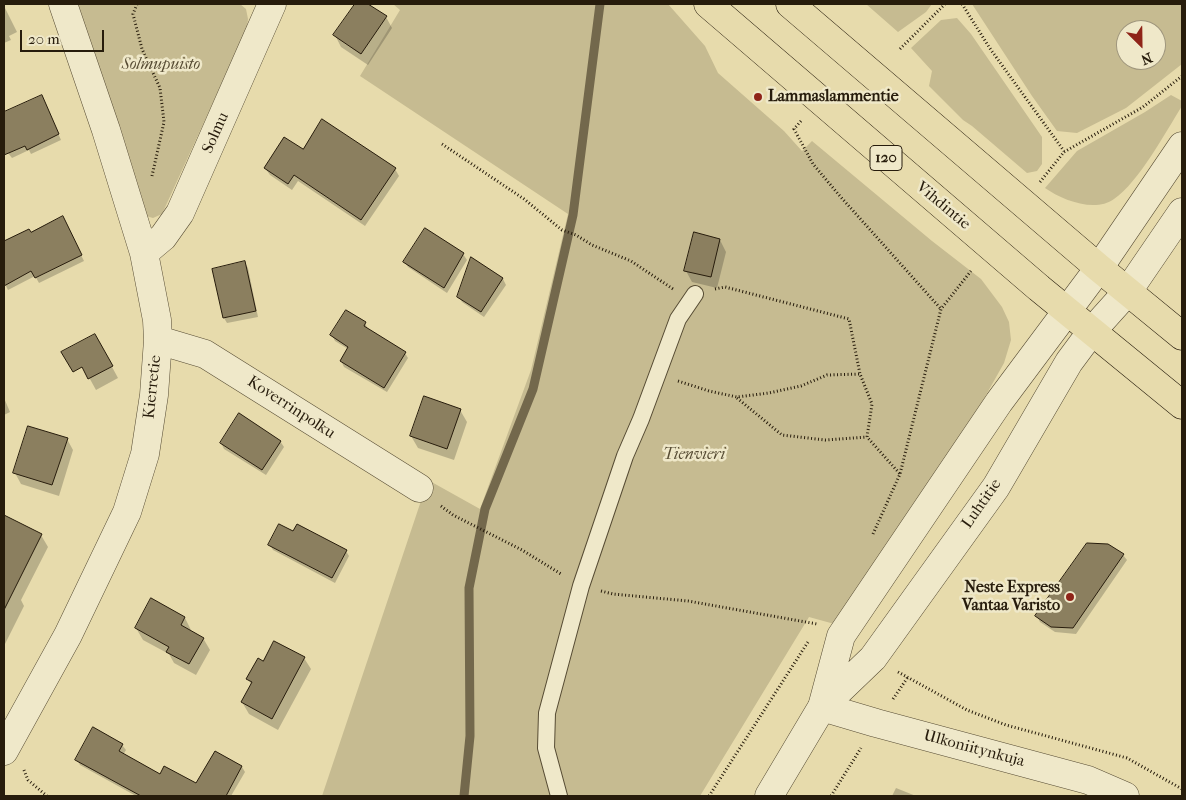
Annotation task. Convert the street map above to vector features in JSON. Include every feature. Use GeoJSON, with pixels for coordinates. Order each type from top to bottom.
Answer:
{"type":"FeatureCollection","features":[{"type":"Feature","properties":{"kind":"main road","name":"Vihdintie"},"geometry":{"type":"LineString","coordinates":[[708,4],[1066,310],[1182,405]]}},
{"type":"Feature","properties":{"kind":"main road"},"geometry":{"type":"LineString","coordinates":[[790,4],[1099,268],[1182,336]]}},
{"type":"Feature","properties":{"kind":"street","name":"Kierretie"},"geometry":{"type":"LineString","coordinates":[[12,757],[127,512],[145,454],[154,395],[158,340],[157,320],[144,253],[106,130],[63,4]]}},
{"type":"Feature","properties":{"kind":"street","name":"Solmu"},"geometry":{"type":"LineString","coordinates":[[144,253],[163,237],[180,213],[272,4]]}},
{"type":"Feature","properties":{"kind":"street"},"geometry":{"type":"LineString","coordinates":[[1066,310],[1099,268],[1182,146]]}},
{"type":"Feature","properties":{"kind":"street"},"geometry":{"type":"LineString","coordinates":[[1128,291],[1182,212]]}},
{"type":"Feature","properties":{"kind":"street","name":"Luhtitie"},"geometry":{"type":"LineString","coordinates":[[769,796],[822,707],[872,658],[996,487],[1069,362],[1092,331],[1128,291]]}},
{"type":"Feature","properties":{"kind":"street","name":"Luhtitie"},"geometry":{"type":"LineString","coordinates":[[822,707],[841,636],[999,402],[1066,310]]}},
{"type":"Feature","properties":{"kind":"street","name":"Koverrinpolku"},"geometry":{"type":"LineString","coordinates":[[158,340],[205,354],[419,488]]}},
{"type":"Feature","properties":{"kind":"street","name":"Ulkoniitynkuja"},"geometry":{"type":"LineString","coordinates":[[822,707],[876,724],[1088,780],[1124,796]]}},
{"type":"Feature","properties":{"kind":"lane"},"geometry":{"type":"LineString","coordinates":[[559,796],[546,748],[547,712],[581,586],[625,456],[659,374],[678,319],[692,298]]}},
{"type":"Feature","properties":{"kind":"path"},"geometry":{"type":"LineString","coordinates":[[137,4],[134,14],[142,49],[160,88],[164,122],[151,175],[153,184]]}},
{"type":"Feature","properties":{"kind":"path"},"geometry":{"type":"LineString","coordinates":[[900,49],[944,4]]}},
{"type":"Feature","properties":{"kind":"path"},"geometry":{"type":"LineString","coordinates":[[962,4],[991,50],[1064,152]]}},
{"type":"Feature","properties":{"kind":"path"},"geometry":{"type":"LineString","coordinates":[[1039,184],[1064,152],[1143,107],[1182,76]]}},
{"type":"Feature","properties":{"kind":"path"},"geometry":{"type":"LineString","coordinates":[[794,129],[813,164],[941,309]]}},
{"type":"Feature","properties":{"kind":"path"},"geometry":{"type":"LineString","coordinates":[[442,144],[524,199],[562,230],[576,235],[592,246],[631,262],[692,298],[725,287],[849,320],[860,374],[872,404],[867,437]]}},
{"type":"Feature","properties":{"kind":"path"},"geometry":{"type":"LineString","coordinates":[[870,541],[900,474],[941,309],[971,271]]}},
{"type":"Feature","properties":{"kind":"path"},"geometry":{"type":"LineString","coordinates":[[659,374],[709,391],[737,397],[769,394],[801,386],[827,374],[860,374]]}},
{"type":"Feature","properties":{"kind":"path"},"geometry":{"type":"LineString","coordinates":[[737,397],[782,434],[825,440],[867,437]]}},
{"type":"Feature","properties":{"kind":"path"},"geometry":{"type":"LineString","coordinates":[[867,437],[900,474]]}},
{"type":"Feature","properties":{"kind":"path"},"geometry":{"type":"LineString","coordinates":[[453,515],[500,539],[581,586],[613,594],[688,601],[820,625],[815,632]]}},
{"type":"Feature","properties":{"kind":"path"},"geometry":{"type":"LineString","coordinates":[[709,796],[810,639]]}},
{"type":"Feature","properties":{"kind":"path"},"geometry":{"type":"LineString","coordinates":[[908,677],[967,710],[1006,725],[1127,758],[1182,788]]}},
{"type":"Feature","properties":{"kind":"path"},"geometry":{"type":"LineString","coordinates":[[12,757],[28,780],[47,796]]}},
{"type":"Feature","properties":{"kind":"green space","name":"Solmupuisto"},"geometry":{"type":"Polygon","coordinates":[[[76,4],[240,4],[246,9],[247,28],[162,214],[153,218],[146,216],[76,4]]]}},
{"type":"Feature","properties":{"kind":"green space","name":"Tienvieri"},"geometry":{"type":"Polygon","coordinates":[[[393,4],[668,4],[705,46],[718,73],[784,131],[802,151],[812,141],[932,241],[981,279],[1002,307],[1009,322],[1011,340],[1004,363],[954,452],[838,625],[809,617],[700,796],[322,796],[428,480],[480,509],[531,370],[568,214],[360,76],[400,10],[393,4]]]}},
{"type":"Feature","properties":{"kind":"green space"},"geometry":{"type":"Polygon","coordinates":[[[866,4],[932,4],[926,12],[898,32],[866,4]]]}},
{"type":"Feature","properties":{"kind":"green space"},"geometry":{"type":"Polygon","coordinates":[[[972,4],[1182,4],[1182,64],[1126,108],[1077,133],[1057,131],[972,4]]]}},
{"type":"Feature","properties":{"kind":"green space"},"geometry":{"type":"Polygon","coordinates":[[[957,18],[971,34],[1042,137],[1042,164],[1037,171],[1027,173],[963,120],[929,86],[932,71],[911,48],[941,20],[957,18]]]}},
{"type":"Feature","properties":{"kind":"green space"},"geometry":{"type":"Polygon","coordinates":[[[1171,95],[1182,101],[1182,106],[1142,169],[1133,181],[1114,199],[1098,205],[1088,205],[1060,197],[1045,188],[1077,151],[1171,95]]]}},
{"type":"Feature","properties":{"kind":"building"},"geometry":{"type":"Polygon","coordinates":[[[355,4],[368,4],[387,16],[361,54],[333,35],[355,4]]]}},
{"type":"Feature","properties":{"kind":"building"},"geometry":{"type":"Polygon","coordinates":[[[42,95],[59,134],[27,150],[25,146],[4,155],[4,112],[42,95]]]}},
{"type":"Feature","properties":{"kind":"building"},"geometry":{"type":"Polygon","coordinates":[[[322,119],[396,168],[361,220],[294,175],[288,184],[264,168],[284,137],[303,149],[322,119]]]}},
{"type":"Feature","properties":{"kind":"building"},"geometry":{"type":"Polygon","coordinates":[[[63,216],[82,255],[35,278],[31,271],[4,286],[4,241],[29,229],[31,232],[63,216]]]}},
{"type":"Feature","properties":{"kind":"building"},"geometry":{"type":"Polygon","coordinates":[[[425,228],[464,253],[444,288],[403,262],[425,228]]]}},
{"type":"Feature","properties":{"kind":"building"},"geometry":{"type":"Polygon","coordinates":[[[694,232],[720,239],[711,277],[684,271],[694,232]]]}},
{"type":"Feature","properties":{"kind":"building"},"geometry":{"type":"Polygon","coordinates":[[[471,257],[503,278],[481,312],[457,297],[471,257]]]}},
{"type":"Feature","properties":{"kind":"building"},"geometry":{"type":"Polygon","coordinates":[[[245,261],[256,311],[223,318],[212,269],[245,261]]]}},
{"type":"Feature","properties":{"kind":"building"},"geometry":{"type":"Polygon","coordinates":[[[346,310],[366,322],[364,326],[406,352],[384,388],[340,361],[348,347],[330,335],[346,310]]]}},
{"type":"Feature","properties":{"kind":"building"},"geometry":{"type":"Polygon","coordinates":[[[95,334],[113,366],[88,379],[82,367],[73,372],[61,352],[95,334]]]}},
{"type":"Feature","properties":{"kind":"building"},"geometry":{"type":"Polygon","coordinates":[[[424,396],[461,409],[447,449],[410,436],[424,396]]]}},
{"type":"Feature","properties":{"kind":"building"},"geometry":{"type":"Polygon","coordinates":[[[239,413],[281,441],[262,470],[220,443],[239,413]]]}},
{"type":"Feature","properties":{"kind":"building"},"geometry":{"type":"Polygon","coordinates":[[[28,426],[68,438],[52,485],[13,473],[28,426]]]}},
{"type":"Feature","properties":{"kind":"building"},"geometry":{"type":"Polygon","coordinates":[[[4,515],[42,534],[4,610],[4,515]]]}},
{"type":"Feature","properties":{"kind":"building"},"geometry":{"type":"Polygon","coordinates":[[[279,524],[293,531],[297,524],[347,550],[332,578],[268,545],[279,524]]]}},
{"type":"Feature","properties":{"kind":"building"},"geometry":{"type":"Polygon","coordinates":[[[1087,543],[1108,544],[1124,554],[1073,628],[1051,627],[1035,616],[1087,543]]]}},
{"type":"Feature","properties":{"kind":"building"},"geometry":{"type":"Polygon","coordinates":[[[151,598],[185,617],[181,625],[204,638],[189,664],[166,652],[169,647],[135,628],[151,598]]]}},
{"type":"Feature","properties":{"kind":"building"},"geometry":{"type":"Polygon","coordinates":[[[274,641],[305,657],[272,719],[241,702],[252,682],[246,679],[258,658],[263,661],[274,641]]]}},
{"type":"Feature","properties":{"kind":"building"},"geometry":{"type":"Polygon","coordinates":[[[93,727],[123,744],[119,751],[160,774],[164,766],[196,783],[215,751],[242,766],[226,796],[141,796],[75,760],[93,727]]]}},
{"type":"Feature","properties":{"kind":"waterway"},"geometry":{"type":"LineString","coordinates":[[464,796],[470,736],[469,588],[485,509],[533,389],[573,215],[600,4]]}},
{"type":"Feature","properties":{"kind":"place","name":"Lammaslammentie"},"geometry":{"type":"Point","coordinates":[758,97]}},
{"type":"Feature","properties":{"kind":"place","name":"Neste Express Vantaa Varisto"},"geometry":{"type":"Point","coordinates":[1070,597]}}]}
